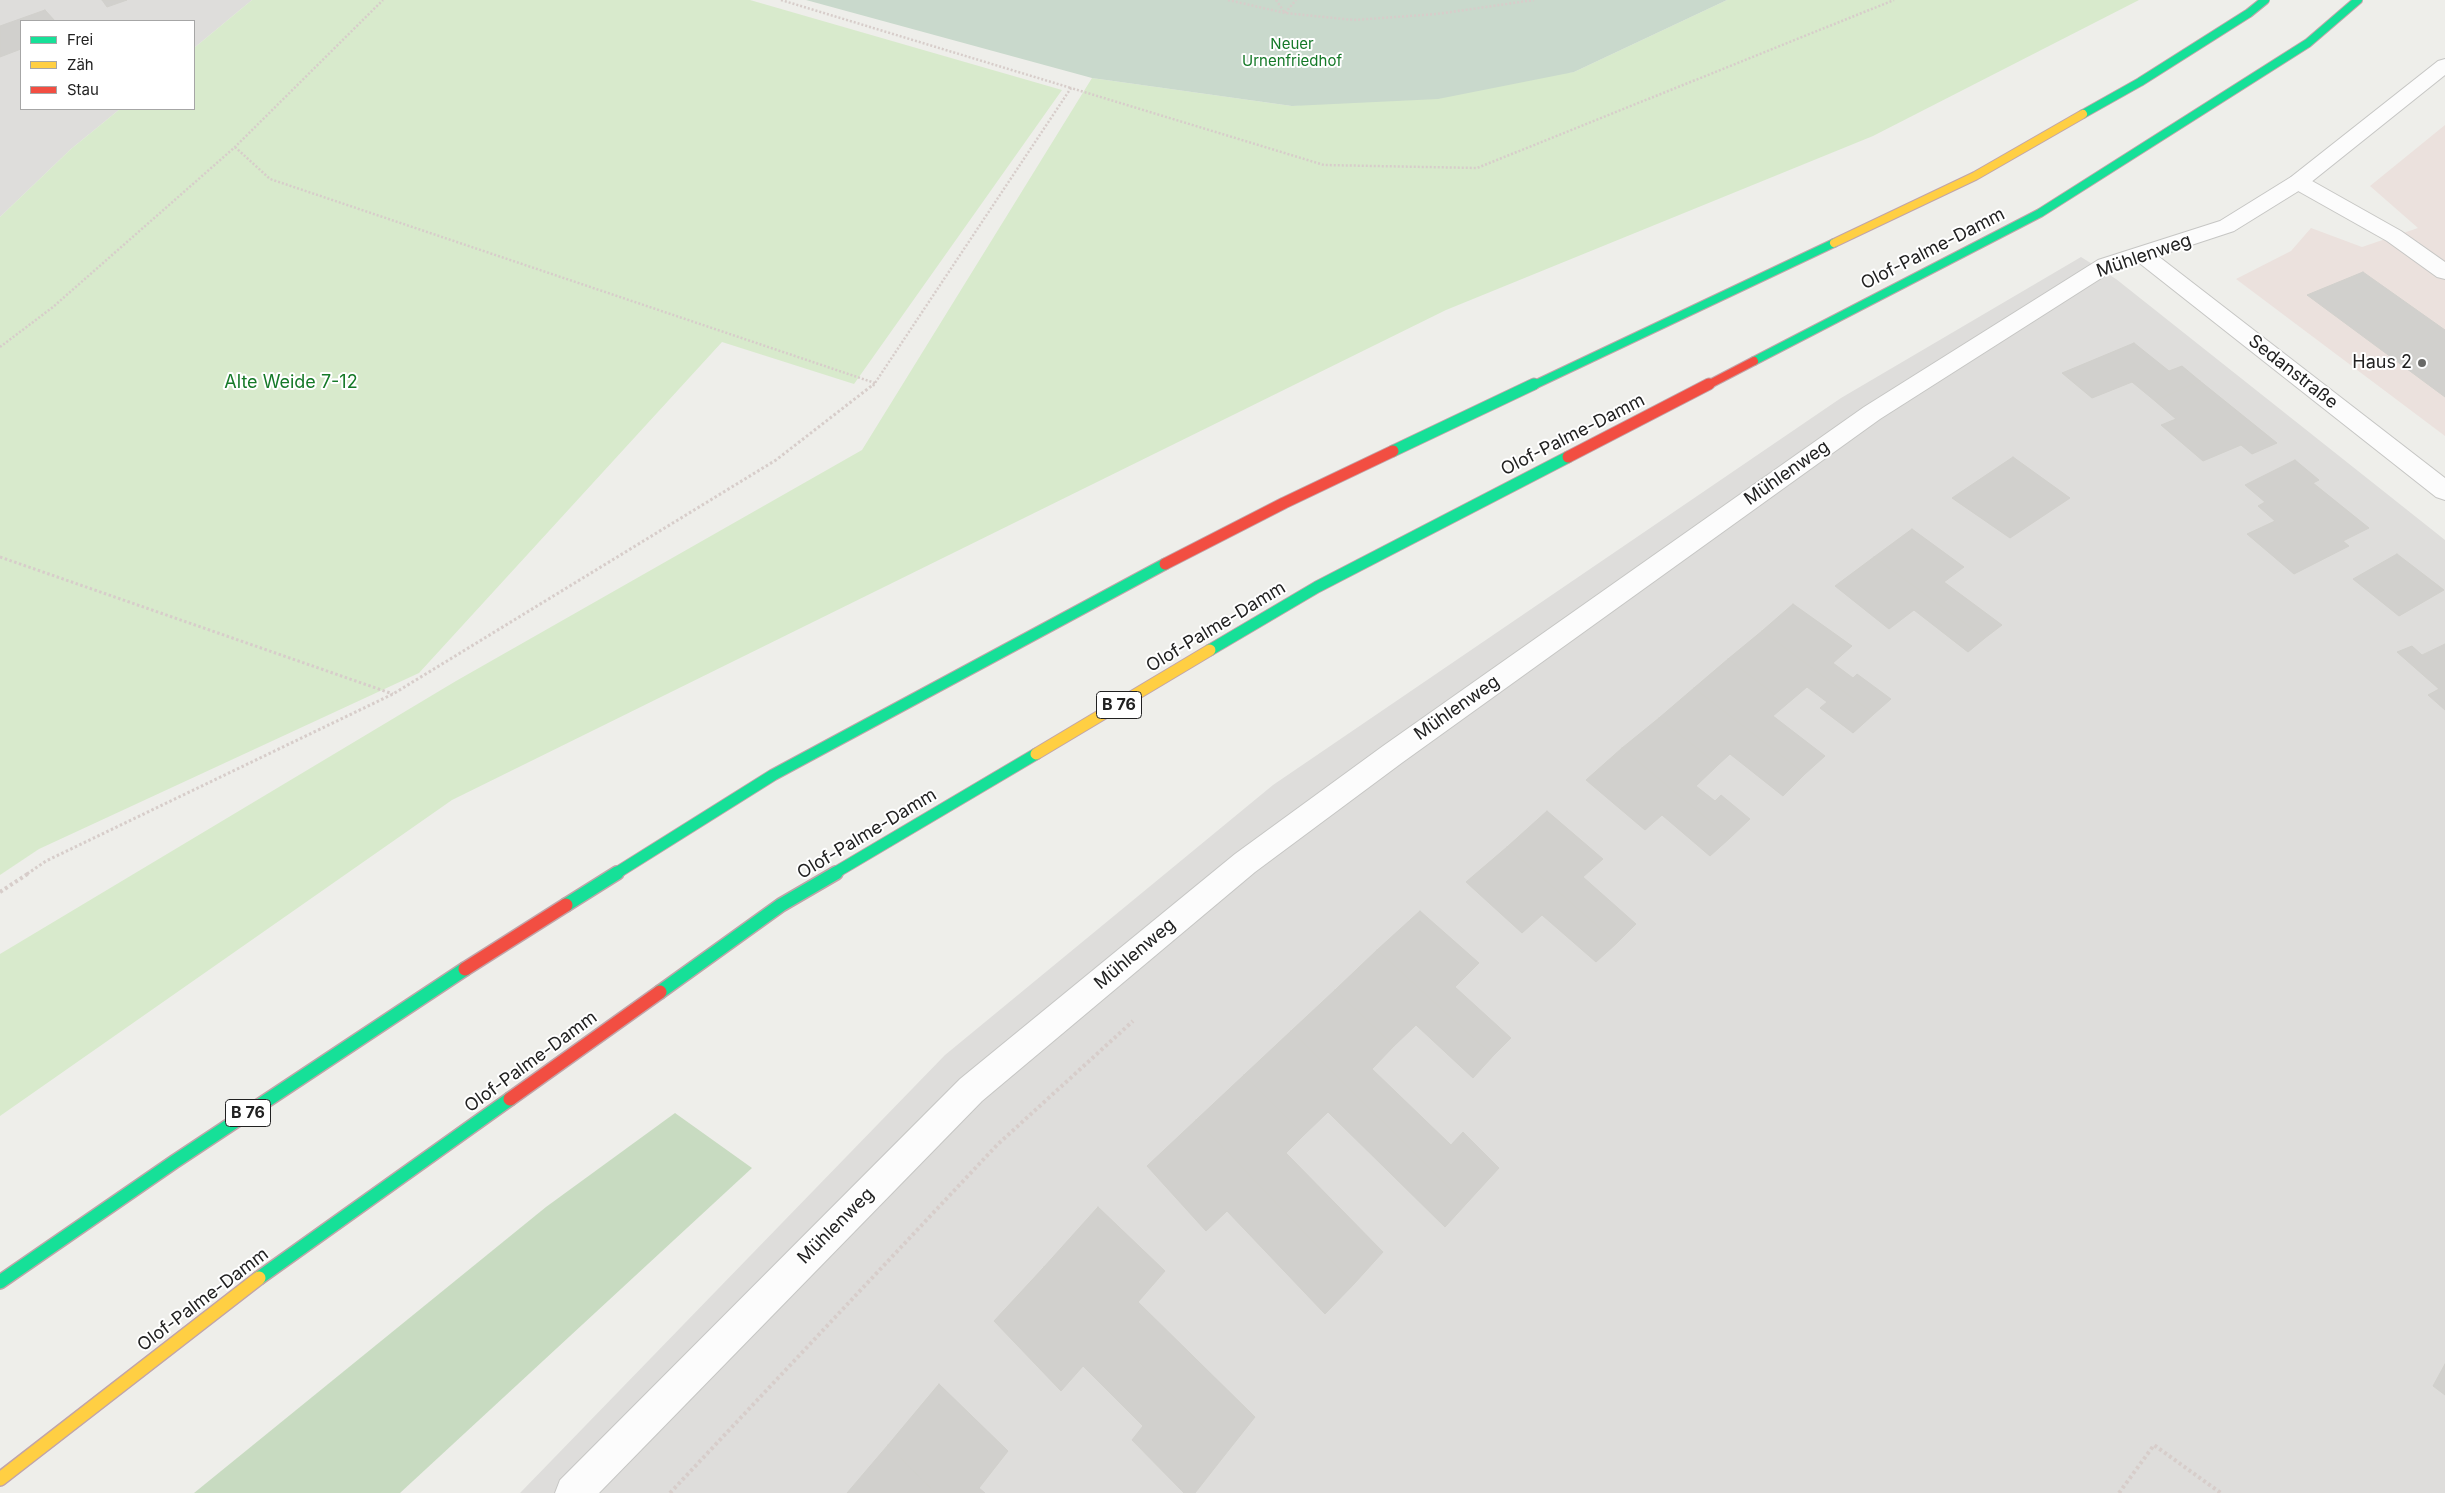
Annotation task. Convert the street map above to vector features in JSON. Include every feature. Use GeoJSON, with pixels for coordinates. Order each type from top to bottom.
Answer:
{"type":"FeatureCollection","features":[{"type":"Feature","properties":{"kind":"highway","name":"B 76"},"geometry":{"type":"LineString","coordinates":[[0,1282],[174,1162],[498,947],[773,775],[1039,630],[1284,503],[1975,176],[2140,82],[2249,13],[2265,0]]}},
{"type":"Feature","properties":{"kind":"highway","name":"Olof-Palme-Damm"},"geometry":{"type":"LineString","coordinates":[[0,1479],[227,1301],[781,905],[1317,587],[2040,213],[2308,43],[2358,0]]}},
{"type":"Feature","properties":{"kind":"street","name":"Mühlenweg"},"geometry":{"type":"LineString","coordinates":[[573,1493],[971,1090],[1245,864],[1392,754],[1872,413],[2082,278],[2106,265],[2201,236],[2227,226],[2298,182],[2426,82],[2445,64]]}},
{"type":"Feature","properties":{"kind":"street"},"geometry":{"type":"LineString","coordinates":[[2298,182],[2394,236],[2445,272]]}},
{"type":"Feature","properties":{"kind":"street","name":"Sedanstraße"},"geometry":{"type":"LineString","coordinates":[[2141,254],[2445,491]]}},
{"type":"Feature","properties":{"kind":"path"},"geometry":{"type":"LineString","coordinates":[[0,347],[53,307],[235,147],[383,0]]}},
{"type":"Feature","properties":{"kind":"path"},"geometry":{"type":"LineString","coordinates":[[781,0],[1324,165],[1477,168],[1894,0]]}},
{"type":"Feature","properties":{"kind":"path"},"geometry":{"type":"LineString","coordinates":[[1228,0],[1285,13],[1354,20],[1437,14],[1534,0]]}},
{"type":"Feature","properties":{"kind":"path"},"geometry":{"type":"LineString","coordinates":[[1276,0],[1285,13]]}},
{"type":"Feature","properties":{"kind":"path"},"geometry":{"type":"LineString","coordinates":[[1285,13],[1296,0]]}},
{"type":"Feature","properties":{"kind":"path"},"geometry":{"type":"LineString","coordinates":[[0,892],[46,861],[393,694],[776,460],[876,383],[1071,88]]}},
{"type":"Feature","properties":{"kind":"path"},"geometry":{"type":"LineString","coordinates":[[235,147],[270,179],[876,383]]}},
{"type":"Feature","properties":{"kind":"path"},"geometry":{"type":"LineString","coordinates":[[0,557],[393,694]]}},
{"type":"Feature","properties":{"kind":"path"},"geometry":{"type":"LineString","coordinates":[[670,1493],[998,1145],[1137,1016]]}},
{"type":"Feature","properties":{"kind":"path"},"geometry":{"type":"LineString","coordinates":[[2119,1493],[2154,1445],[2221,1493]]}},
{"type":"Feature","properties":{"kind":"shaded area"},"geometry":{"type":"Polygon","coordinates":[[[0,0],[252,0],[195,47],[195,20],[20,20],[20,110],[119,110],[71,149],[0,217],[0,0]]]}},
{"type":"Feature","properties":{"kind":"shaded area"},"geometry":{"type":"Polygon","coordinates":[[[2445,125],[2445,436],[2236,279],[2291,251],[2311,228],[2362,247],[2418,228],[2370,186],[2445,125]]]}},
{"type":"Feature","properties":{"kind":"shaded area"},"geometry":{"type":"Polygon","coordinates":[[[2081,257],[2116,279],[2445,540],[2445,1493],[520,1493],[945,1055],[1273,785],[1841,398],[2081,257]]]}},
{"type":"Feature","properties":{"kind":"green space","name":"Alte Weide 7-12"},"geometry":{"type":"Polygon","coordinates":[[[252,0],[750,0],[1062,90],[854,384],[722,342],[419,673],[39,849],[0,875],[0,217],[71,149],[119,110],[195,110],[195,47],[252,0]]]}},
{"type":"Feature","properties":{"kind":"green space","name":"Neuer Urnenfriedhof"},"geometry":{"type":"Polygon","coordinates":[[[806,0],[1727,0],[1574,72],[1438,99],[1292,106],[1092,78],[806,0]]]}},
{"type":"Feature","properties":{"kind":"green space"},"geometry":{"type":"Polygon","coordinates":[[[1727,0],[2139,0],[1873,136],[1446,310],[452,800],[0,1116],[0,954],[456,681],[862,450],[1092,78],[1292,106],[1574,72],[1727,0]]]}},
{"type":"Feature","properties":{"kind":"green space"},"geometry":{"type":"Polygon","coordinates":[[[675,1113],[752,1168],[400,1493],[194,1493],[546,1207],[675,1113]]]}},
{"type":"Feature","properties":{"kind":"building"},"geometry":{"type":"Polygon","coordinates":[[[102,0],[127,0],[107,7],[102,0]]]}},
{"type":"Feature","properties":{"kind":"building"},"geometry":{"type":"Polygon","coordinates":[[[45,10],[54,20],[20,20],[20,49],[0,57],[0,26],[45,10]]]}},
{"type":"Feature","properties":{"kind":"building","name":"Haus 2"},"geometry":{"type":"Polygon","coordinates":[[[2363,272],[2445,330],[2445,397],[2307,295],[2363,272]]]}},
{"type":"Feature","properties":{"kind":"building"},"geometry":{"type":"Polygon","coordinates":[[[2134,343],[2169,371],[2182,366],[2200,381],[2155,401],[2132,382],[2092,398],[2062,373],[2134,343]]]}},
{"type":"Feature","properties":{"kind":"building"},"geometry":{"type":"Polygon","coordinates":[[[2200,381],[2277,443],[2252,454],[2241,445],[2203,461],[2161,425],[2176,419],[2155,401],[2200,381]]]}},
{"type":"Feature","properties":{"kind":"building"},"geometry":{"type":"Polygon","coordinates":[[[2013,457],[2070,498],[2010,538],[1952,498],[2013,457]]]}},
{"type":"Feature","properties":{"kind":"building"},"geometry":{"type":"Polygon","coordinates":[[[2295,460],[2319,480],[2313,483],[2369,528],[2343,541],[2349,546],[2294,574],[2247,534],[2275,521],[2258,506],[2265,502],[2245,485],[2295,460]]]}},
{"type":"Feature","properties":{"kind":"building"},"geometry":{"type":"Polygon","coordinates":[[[1912,529],[1964,567],[1944,582],[2002,625],[1985,638],[1874,557],[1912,529]]]}},
{"type":"Feature","properties":{"kind":"building"},"geometry":{"type":"Polygon","coordinates":[[[2397,554],[2444,590],[2399,616],[2353,579],[2397,554]]]}},
{"type":"Feature","properties":{"kind":"building"},"geometry":{"type":"Polygon","coordinates":[[[1874,557],[1985,638],[1968,652],[1914,610],[1889,629],[1835,586],[1874,557]]]}},
{"type":"Feature","properties":{"kind":"building"},"geometry":{"type":"Polygon","coordinates":[[[1793,604],[1852,646],[1833,663],[1853,678],[1857,674],[1891,699],[1874,714],[1762,631],[1793,604]]]}},
{"type":"Feature","properties":{"kind":"building"},"geometry":{"type":"Polygon","coordinates":[[[1762,631],[1874,714],[1853,733],[1820,708],[1827,702],[1807,687],[1787,704],[1728,659],[1762,631]]]}},
{"type":"Feature","properties":{"kind":"building"},"geometry":{"type":"Polygon","coordinates":[[[2445,644],[2445,710],[2428,695],[2439,689],[2397,652],[2412,646],[2422,655],[2445,644]]]}},
{"type":"Feature","properties":{"kind":"building"},"geometry":{"type":"Polygon","coordinates":[[[1728,659],[1787,704],[1773,716],[1825,756],[1805,774],[1694,688],[1728,659]]]}},
{"type":"Feature","properties":{"kind":"building"},"geometry":{"type":"Polygon","coordinates":[[[1694,688],[1805,774],[1783,796],[1730,754],[1718,765],[1659,718],[1694,688]]]}},
{"type":"Feature","properties":{"kind":"building"},"geometry":{"type":"Polygon","coordinates":[[[1659,718],[1718,765],[1696,786],[1715,801],[1721,795],[1750,819],[1730,838],[1622,748],[1659,718]]]}},
{"type":"Feature","properties":{"kind":"building"},"geometry":{"type":"Polygon","coordinates":[[[1622,748],[1730,838],[1710,856],[1662,815],[1645,830],[1586,780],[1622,748]]]}},
{"type":"Feature","properties":{"kind":"building"},"geometry":{"type":"Polygon","coordinates":[[[1547,811],[1603,859],[1583,877],[1636,924],[1617,943],[1507,847],[1547,811]]]}},
{"type":"Feature","properties":{"kind":"building"},"geometry":{"type":"Polygon","coordinates":[[[1507,847],[1617,943],[1596,962],[1542,915],[1522,933],[1466,882],[1507,847]]]}},
{"type":"Feature","properties":{"kind":"building"},"geometry":{"type":"Polygon","coordinates":[[[1420,911],[1479,963],[1455,987],[1511,1038],[1493,1056],[1377,950],[1420,911]]]}},
{"type":"Feature","properties":{"kind":"building"},"geometry":{"type":"Polygon","coordinates":[[[1377,950],[1493,1056],[1473,1078],[1416,1025],[1394,1046],[1335,990],[1377,950]]]}},
{"type":"Feature","properties":{"kind":"building"},"geometry":{"type":"Polygon","coordinates":[[[1335,990],[1394,1046],[1372,1069],[1451,1145],[1463,1132],[1499,1168],[1466,1204],[1291,1031],[1335,990]]]}},
{"type":"Feature","properties":{"kind":"building"},"geometry":{"type":"Polygon","coordinates":[[[1291,1031],[1466,1204],[1445,1227],[1328,1112],[1304,1135],[1244,1075],[1291,1031]]]}},
{"type":"Feature","properties":{"kind":"building"},"geometry":{"type":"Polygon","coordinates":[[[1244,1075],[1304,1135],[1286,1153],[1383,1252],[1354,1284],[1196,1120],[1244,1075]]]}},
{"type":"Feature","properties":{"kind":"building"},"geometry":{"type":"Polygon","coordinates":[[[1196,1120],[1354,1284],[1325,1314],[1227,1211],[1206,1231],[1147,1166],[1196,1120]]]}},
{"type":"Feature","properties":{"kind":"building"},"geometry":{"type":"Polygon","coordinates":[[[1098,1207],[1165,1271],[1138,1302],[1255,1417],[1228,1451],[1044,1267],[1098,1207]]]}},
{"type":"Feature","properties":{"kind":"building"},"geometry":{"type":"Polygon","coordinates":[[[1044,1267],[1228,1451],[1195,1493],[1184,1493],[1132,1440],[1143,1426],[1083,1366],[1061,1391],[994,1321],[1044,1267]]]}},
{"type":"Feature","properties":{"kind":"building"},"geometry":{"type":"Polygon","coordinates":[[[2445,1364],[2445,1395],[2433,1386],[2445,1364]]]}},
{"type":"Feature","properties":{"kind":"building"},"geometry":{"type":"Polygon","coordinates":[[[939,1384],[1008,1451],[979,1488],[985,1493],[935,1493],[888,1445],[939,1384]]]}},
{"type":"Feature","properties":{"kind":"building"},"geometry":{"type":"Polygon","coordinates":[[[888,1445],[935,1493],[847,1493],[888,1445]]]}},
{"type":"Feature","properties":{"kind":"traffic: fast"},"geometry":{"type":"LineString","coordinates":[[2083,114],[2140,82],[2249,13],[2265,0]]}},
{"type":"Feature","properties":{"kind":"traffic: fast"},"geometry":{"type":"LineString","coordinates":[[1754,361],[2040,213],[2308,43],[2358,0]]}},
{"type":"Feature","properties":{"kind":"traffic: fast"},"geometry":{"type":"LineString","coordinates":[[1393,451],[1834,243]]}},
{"type":"Feature","properties":{"kind":"traffic: fast"},"geometry":{"type":"LineString","coordinates":[[1210,650],[1317,587],[1568,457]]}},
{"type":"Feature","properties":{"kind":"traffic: fast"},"geometry":{"type":"LineString","coordinates":[[566,905],[773,775],[1039,630],[1165,564]]}},
{"type":"Feature","properties":{"kind":"traffic: fast"},"geometry":{"type":"LineString","coordinates":[[660,992],[781,905],[1036,754]]}},
{"type":"Feature","properties":{"kind":"traffic: fast"},"geometry":{"type":"LineString","coordinates":[[0,1282],[174,1162],[465,969]]}},
{"type":"Feature","properties":{"kind":"traffic: fast"},"geometry":{"type":"LineString","coordinates":[[259,1278],[510,1099]]}},
{"type":"Feature","properties":{"kind":"traffic: slow"},"geometry":{"type":"LineString","coordinates":[[1834,243],[1975,176],[2083,114]]}},
{"type":"Feature","properties":{"kind":"traffic: slow"},"geometry":{"type":"LineString","coordinates":[[1036,754],[1210,650]]}},
{"type":"Feature","properties":{"kind":"traffic: slow"},"geometry":{"type":"LineString","coordinates":[[0,1479],[259,1278]]}},
{"type":"Feature","properties":{"kind":"traffic: jam"},"geometry":{"type":"LineString","coordinates":[[1568,457],[1754,361]]}},
{"type":"Feature","properties":{"kind":"traffic: jam"},"geometry":{"type":"LineString","coordinates":[[1165,564],[1284,503],[1393,451]]}},
{"type":"Feature","properties":{"kind":"traffic: jam"},"geometry":{"type":"LineString","coordinates":[[465,969],[566,905]]}},
{"type":"Feature","properties":{"kind":"traffic: jam"},"geometry":{"type":"LineString","coordinates":[[510,1099],[660,992]]}},
{"type":"Feature","properties":{"kind":"place","name":"Haus 2"},"geometry":{"type":"Point","coordinates":[2422,363]}}]}
